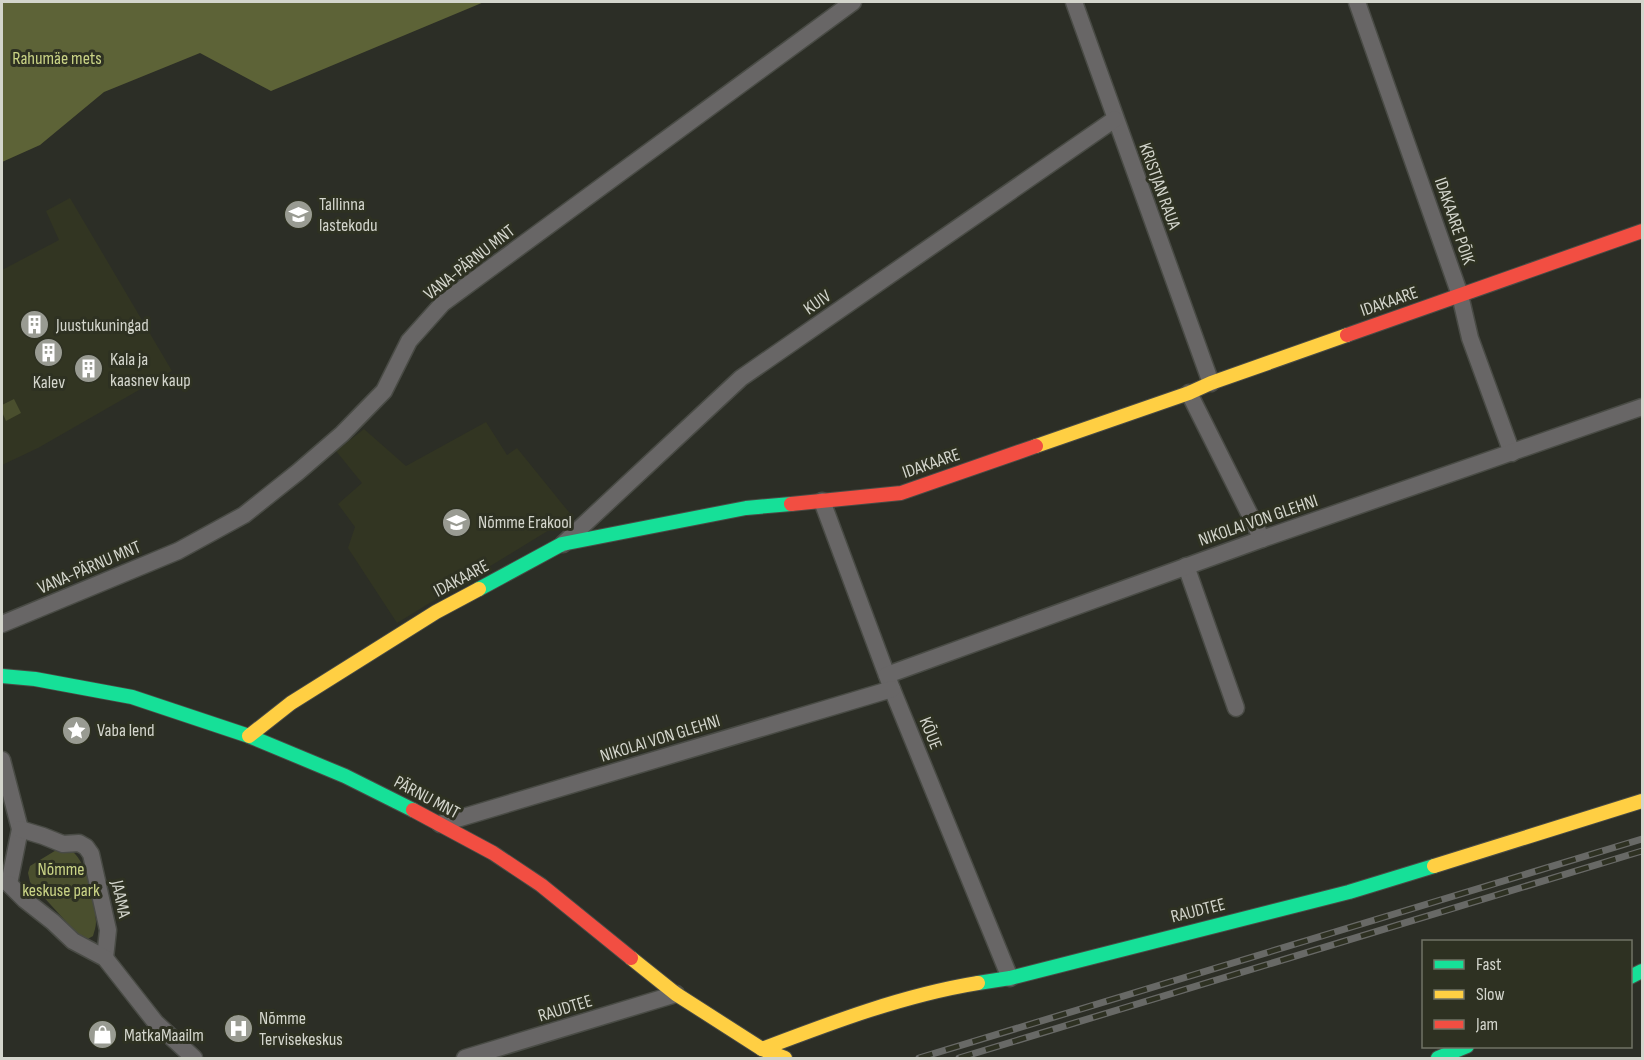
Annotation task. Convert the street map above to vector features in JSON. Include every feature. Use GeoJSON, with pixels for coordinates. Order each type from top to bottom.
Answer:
{"type":"FeatureCollection","features":[{"type":"Feature","properties":{"kind":"street","name":"VANA-PÄRNU MNT"},"geometry":{"type":"LineString","coordinates":[[2,624],[178,551],[244,515],[342,434],[384,391],[409,341],[443,303],[853,2]]}},
{"type":"Feature","properties":{"kind":"street","name":"KRISTJAN RAUA"},"geometry":{"type":"LineString","coordinates":[[1074,2],[1211,383]]}},
{"type":"Feature","properties":{"kind":"street","name":"IDAKAARE PÕIK"},"geometry":{"type":"LineString","coordinates":[[1357,2],[1460,295],[1470,338],[1512,453]]}},
{"type":"Feature","properties":{"kind":"street","name":"KUIV"},"geometry":{"type":"LineString","coordinates":[[562,544],[741,378],[1115,119]]}},
{"type":"Feature","properties":{"kind":"street","name":"IDAKAARE"},"geometry":{"type":"LineString","coordinates":[[249,735],[291,703],[436,612],[562,544],[746,508],[901,493],[1642,231]]}},
{"type":"Feature","properties":{"kind":"street"},"geometry":{"type":"LineString","coordinates":[[1189,393],[1262,539]]}},
{"type":"Feature","properties":{"kind":"street","name":"NIKOLAI VON GLEHNI"},"geometry":{"type":"LineString","coordinates":[[440,824],[890,682],[1186,566],[1642,410]]}},
{"type":"Feature","properties":{"kind":"street","name":"KÕUE"},"geometry":{"type":"LineString","coordinates":[[822,501],[890,682],[1010,978]]}},
{"type":"Feature","properties":{"kind":"street"},"geometry":{"type":"LineString","coordinates":[[1186,566],[1236,708]]}},
{"type":"Feature","properties":{"kind":"street","name":"PÄRNU MNT"},"geometry":{"type":"LineString","coordinates":[[2,676],[132,697],[249,735],[345,776],[493,853],[541,885],[676,994],[762,1049],[785,1059]]}},
{"type":"Feature","properties":{"kind":"street"},"geometry":{"type":"LineString","coordinates":[[2,760],[20,830],[5,887],[53,922],[73,941],[105,958],[156,1023],[194,1059]]}},
{"type":"Feature","properties":{"kind":"street","name":"RAUDTEE"},"geometry":{"type":"LineString","coordinates":[[762,1049],[840,1019],[942,988],[1010,978],[1349,892],[1642,801]]}},
{"type":"Feature","properties":{"kind":"street","name":"JAAMA"},"geometry":{"type":"LineString","coordinates":[[20,830],[63,844],[79,843],[91,854],[108,930],[105,958]]}},
{"type":"Feature","properties":{"kind":"street","name":"RAUDTEE"},"geometry":{"type":"LineString","coordinates":[[465,1059],[676,994]]}},
{"type":"Feature","properties":{"kind":"street"},"geometry":{"type":"LineString","coordinates":[[1438,1059],[1465,1048]]}},
{"type":"Feature","properties":{"kind":"shaded area"},"geometry":{"type":"Polygon","coordinates":[[[70,198],[172,371],[38,448],[2,465],[2,270],[59,240],[46,211],[70,198]]]}},
{"type":"Feature","properties":{"kind":"shaded area","name":"Nõmme Erakool"},"geometry":{"type":"Polygon","coordinates":[[[486,422],[507,455],[517,448],[572,516],[397,623],[348,548],[355,527],[338,504],[362,483],[336,451],[364,429],[406,466],[486,422]]]}},
{"type":"Feature","properties":{"kind":"green space","name":"Rahumäe mets"},"geometry":{"type":"Polygon","coordinates":[[[2,2],[484,2],[271,91],[200,53],[104,92],[40,145],[2,162],[2,2]]]}},
{"type":"Feature","properties":{"kind":"green space"},"geometry":{"type":"Polygon","coordinates":[[[14,399],[21,413],[6,421],[2,405],[14,399]]]}},
{"type":"Feature","properties":{"kind":"green space","name":"Nõmme keskuse park"},"geometry":{"type":"Polygon","coordinates":[[[58,849],[70,850],[78,857],[90,884],[96,924],[93,936],[86,940],[80,937],[30,882],[28,873],[30,866],[58,849]]]}},
{"type":"Feature","properties":{"kind":"railway"},"geometry":{"type":"LineString","coordinates":[[919,1058],[1642,839]]}},
{"type":"Feature","properties":{"kind":"railway"},"geometry":{"type":"LineString","coordinates":[[959,1058],[1642,851]]}},
{"type":"Feature","properties":{"kind":"traffic: fast"},"geometry":{"type":"LineString","coordinates":[[479,589],[562,544],[746,508],[791,504]]}},
{"type":"Feature","properties":{"kind":"traffic: fast"},"geometry":{"type":"LineString","coordinates":[[2,676],[35,679],[132,697],[249,736],[345,776],[413,810]]}},
{"type":"Feature","properties":{"kind":"traffic: fast"},"geometry":{"type":"LineString","coordinates":[[978,983],[1010,978],[1349,892],[1434,866]]}},
{"type":"Feature","properties":{"kind":"traffic: fast"},"geometry":{"type":"LineString","coordinates":[[1632,976],[1642,971]]}},
{"type":"Feature","properties":{"kind":"traffic: fast"},"geometry":{"type":"LineString","coordinates":[[1438,1058],[1462,1048]]}},
{"type":"Feature","properties":{"kind":"traffic: slow"},"geometry":{"type":"LineString","coordinates":[[1036,446],[1347,335]]}},
{"type":"Feature","properties":{"kind":"traffic: slow"},"geometry":{"type":"LineString","coordinates":[[249,736],[291,703],[436,612],[479,589]]}},
{"type":"Feature","properties":{"kind":"traffic: slow"},"geometry":{"type":"LineString","coordinates":[[1434,866],[1642,801]]}},
{"type":"Feature","properties":{"kind":"traffic: slow"},"geometry":{"type":"LineString","coordinates":[[631,958],[676,994],[762,1049],[785,1058]]}},
{"type":"Feature","properties":{"kind":"traffic: slow"},"geometry":{"type":"LineString","coordinates":[[762,1049],[842,1019],[896,1002],[978,983]]}},
{"type":"Feature","properties":{"kind":"traffic: jam"},"geometry":{"type":"LineString","coordinates":[[1347,335],[1642,231]]}},
{"type":"Feature","properties":{"kind":"traffic: jam"},"geometry":{"type":"LineString","coordinates":[[791,504],[901,493],[1036,446]]}},
{"type":"Feature","properties":{"kind":"traffic: jam"},"geometry":{"type":"LineString","coordinates":[[413,810],[493,853],[541,885],[631,958]]}},
{"type":"Feature","properties":{"kind":"place","name":"Tallinna lastekodu"},"geometry":{"type":"Point","coordinates":[298,214]}},
{"type":"Feature","properties":{"kind":"place","name":"Juustukuningad"},"geometry":{"type":"Point","coordinates":[35,325]}},
{"type":"Feature","properties":{"kind":"place","name":"Kalev"},"geometry":{"type":"Point","coordinates":[49,353]}},
{"type":"Feature","properties":{"kind":"place","name":"Kala ja kaasnev kaup"},"geometry":{"type":"Point","coordinates":[89,369]}},
{"type":"Feature","properties":{"kind":"place","name":"Nõmme Erakool"},"geometry":{"type":"Point","coordinates":[457,522]}},
{"type":"Feature","properties":{"kind":"place","name":"Vaba lend"},"geometry":{"type":"Point","coordinates":[76,730]}},
{"type":"Feature","properties":{"kind":"place","name":"Nõmme Tervisekeskus"},"geometry":{"type":"Point","coordinates":[238,1028]}},
{"type":"Feature","properties":{"kind":"place","name":"MatkaMaailm"},"geometry":{"type":"Point","coordinates":[103,1035]}}]}
